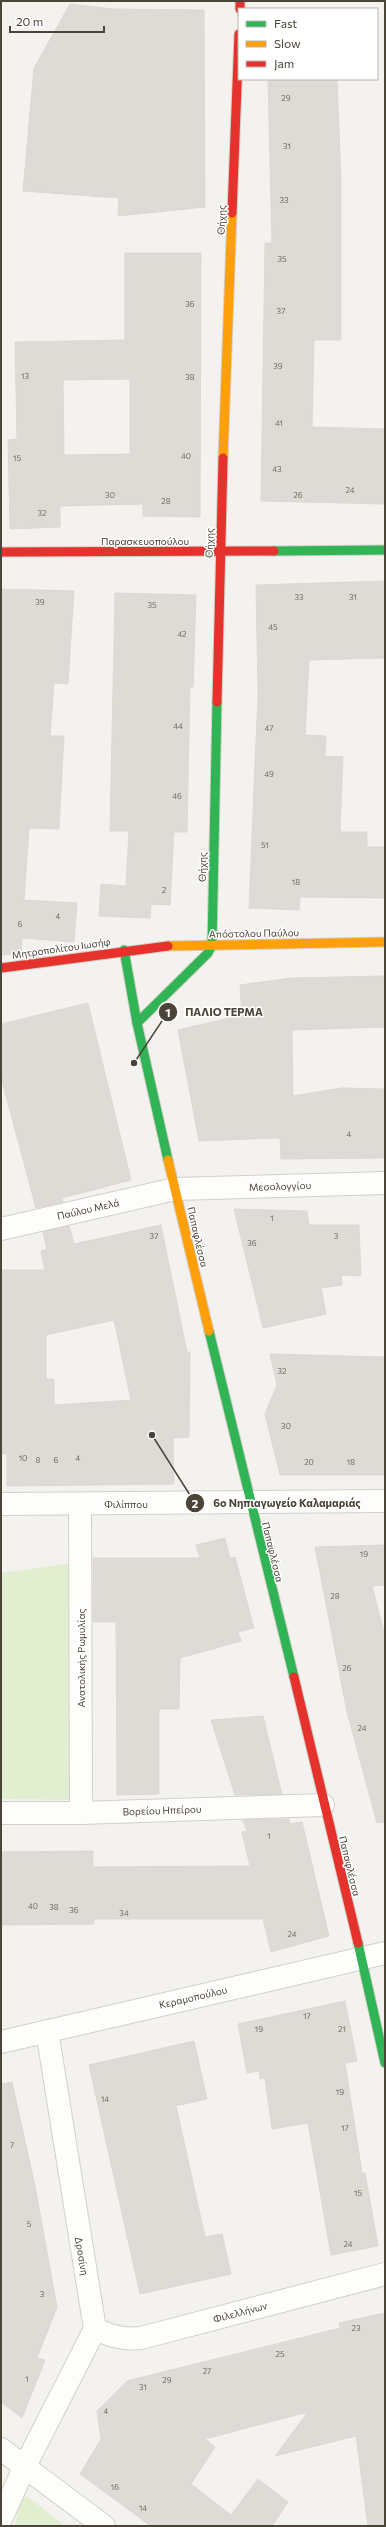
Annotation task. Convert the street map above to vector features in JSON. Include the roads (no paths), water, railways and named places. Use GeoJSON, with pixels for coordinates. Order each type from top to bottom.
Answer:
{"type":"FeatureCollection","features":[{"type":"Feature","properties":{"kind":"street","name":"Θήχης"},"geometry":{"type":"LineString","coordinates":[[212,945],[220,552],[238,61]]}},
{"type":"Feature","properties":{"kind":"street","name":"Παρασκευοπούλου"},"geometry":{"type":"LineString","coordinates":[[1,552],[385,550]]}},
{"type":"Feature","properties":{"kind":"street","name":"Απόστολου Παύλου"},"geometry":{"type":"LineString","coordinates":[[124,950],[212,945],[385,942]]}},
{"type":"Feature","properties":{"kind":"street"},"geometry":{"type":"LineString","coordinates":[[137,1023],[208,953],[212,945]]}},
{"type":"Feature","properties":{"kind":"street","name":"Μητροπολίτου Ιωσήφ"},"geometry":{"type":"LineString","coordinates":[[1,968],[124,950]]}},
{"type":"Feature","properties":{"kind":"street","name":"Παπαφλέσσα"},"geometry":{"type":"LineString","coordinates":[[124,950],[137,1023],[175,1189],[323,1805],[362,1958],[385,2063]]}},
{"type":"Feature","properties":{"kind":"street","name":"Μεσολογγίου"},"geometry":{"type":"LineString","coordinates":[[175,1189],[385,1183]]}},
{"type":"Feature","properties":{"kind":"street","name":"Παύλου Μελά"},"geometry":{"type":"LineString","coordinates":[[1,1229],[175,1189]]}},
{"type":"Feature","properties":{"kind":"street","name":"Φιλίππου"},"geometry":{"type":"LineString","coordinates":[[1,1504],[385,1501]]}},
{"type":"Feature","properties":{"kind":"street","name":"Ανατολικής Ρωμυλίας"},"geometry":{"type":"LineString","coordinates":[[80,1504],[82,1813]]}},
{"type":"Feature","properties":{"kind":"street","name":"Βορείου Ηπείρου"},"geometry":{"type":"LineString","coordinates":[[1,1813],[82,1813],[323,1805]]}},
{"type":"Feature","properties":{"kind":"street","name":"Κεραμοπούλου"},"geometry":{"type":"LineString","coordinates":[[1,2042],[385,1953]]}},
{"type":"Feature","properties":{"kind":"street","name":"Δροσίνη"},"geometry":{"type":"LineString","coordinates":[[47,2031],[95,2329]]}},
{"type":"Feature","properties":{"kind":"street","name":"Φιλελλήνων"},"geometry":{"type":"LineString","coordinates":[[95,2329],[112,2336],[127,2339],[141,2338],[385,2274]]}},
{"type":"Feature","properties":{"kind":"street"},"geometry":{"type":"LineString","coordinates":[[1,2519],[25,2466],[95,2329]]}},
{"type":"Feature","properties":{"kind":"street"},"geometry":{"type":"LineString","coordinates":[[1,2448],[104,2526]]}},
{"type":"Feature","properties":{"kind":"place","name":"ΠΑΛΙΟ ΤΕΡΜΑ"},"geometry":{"type":"Point","coordinates":[134,1063]}},
{"type":"Feature","properties":{"kind":"place","name":"6ο Νηπιαγωγείο Καλαμαριάς"},"geometry":{"type":"Point","coordinates":[152,1435]}}]}
